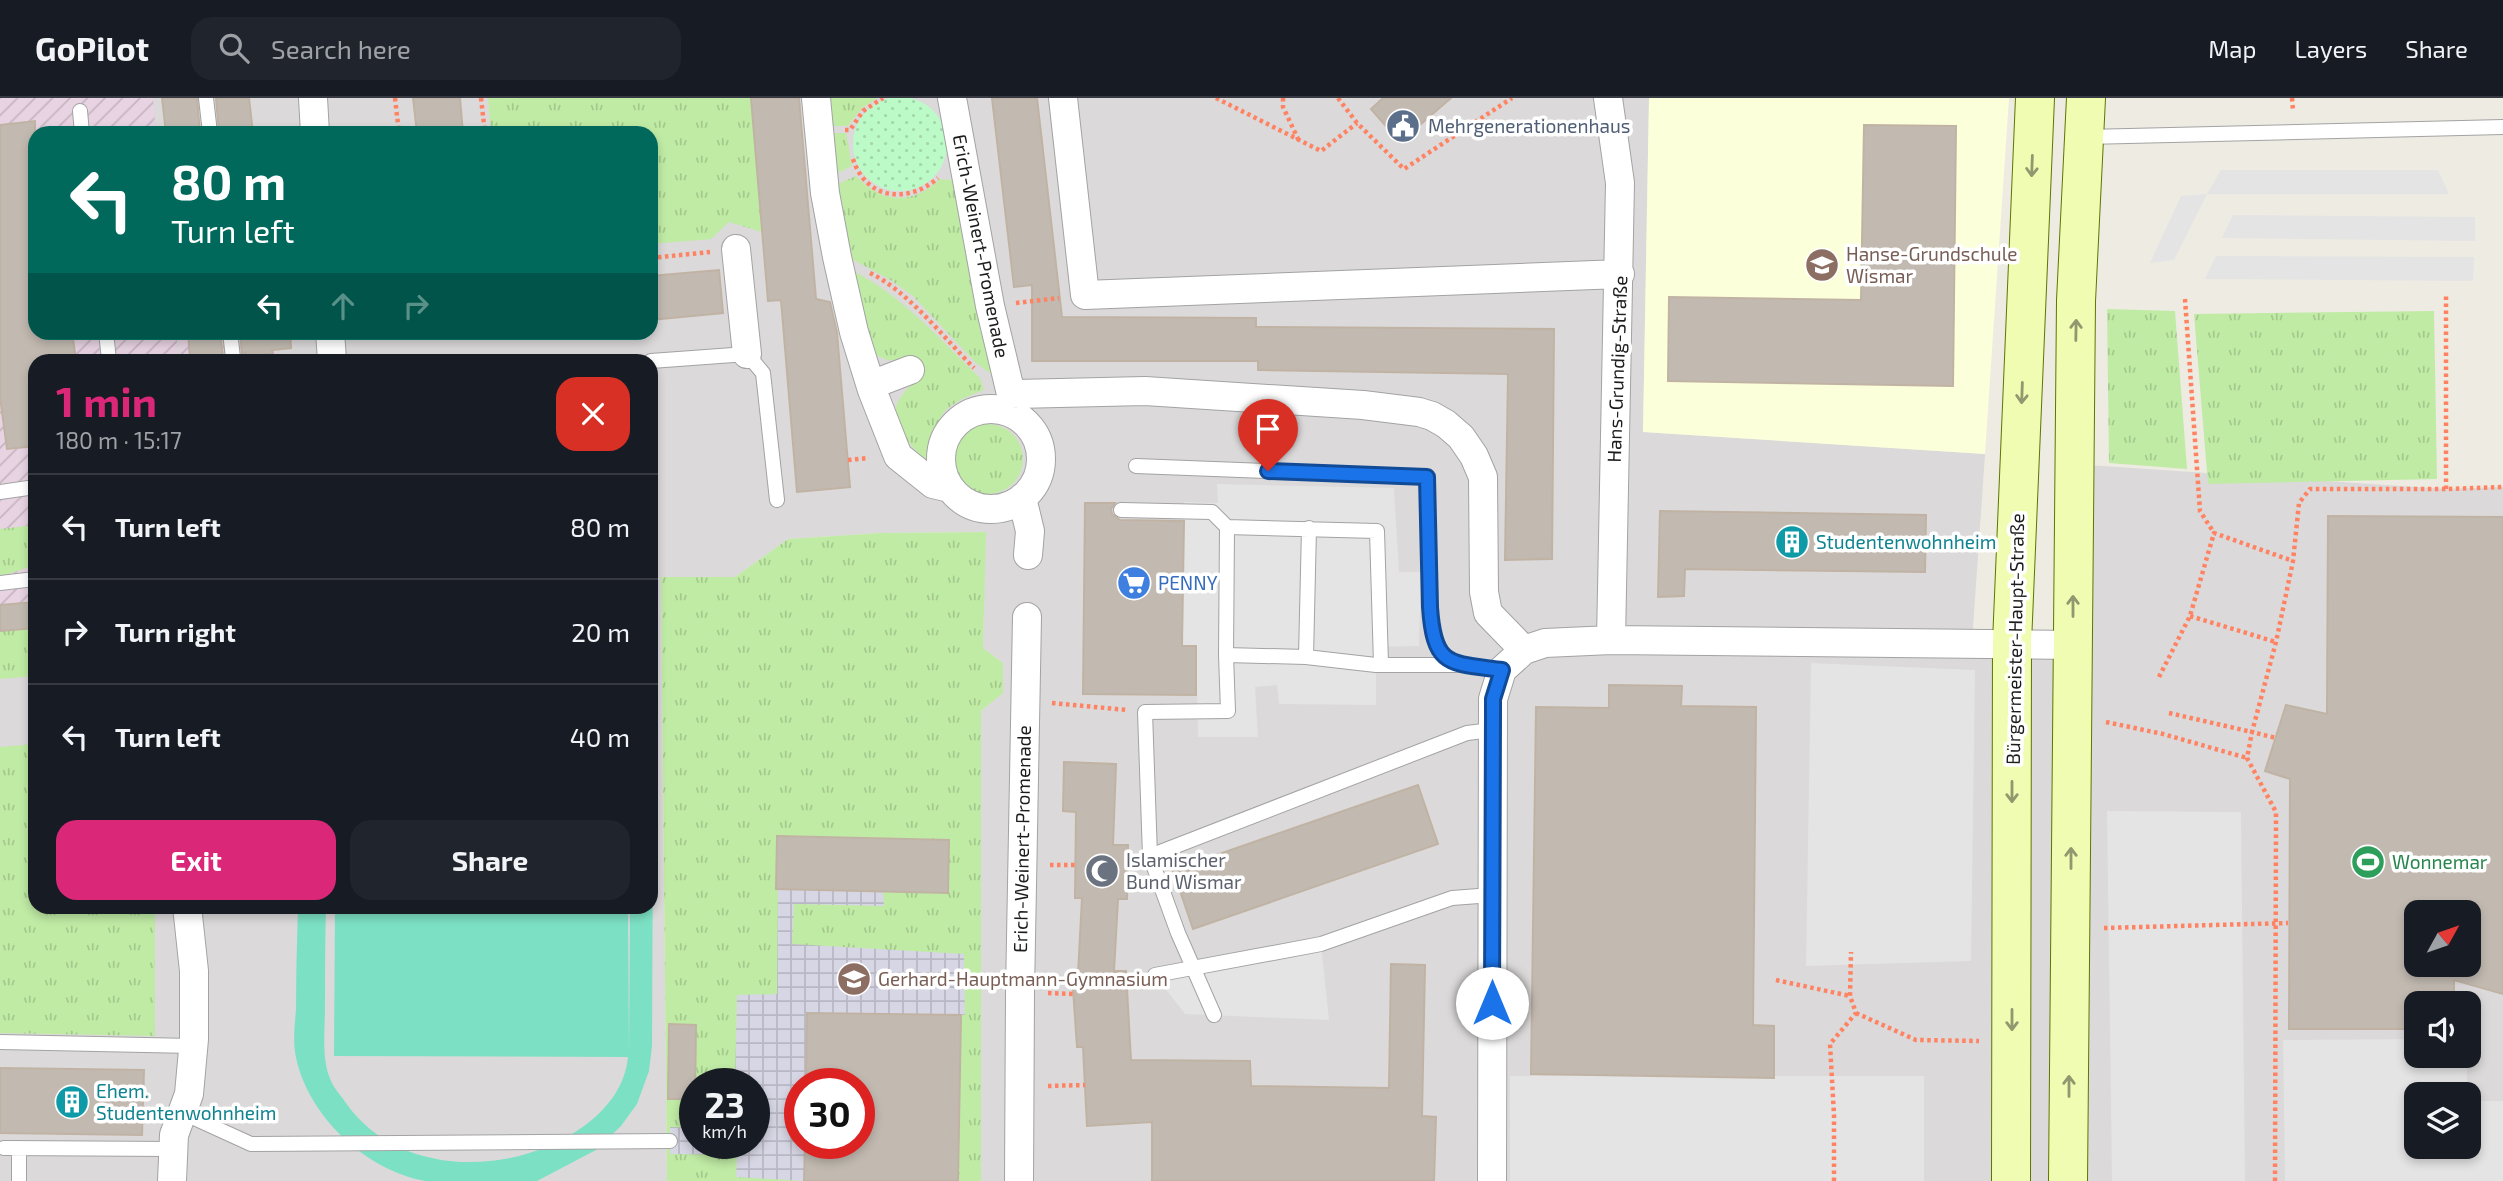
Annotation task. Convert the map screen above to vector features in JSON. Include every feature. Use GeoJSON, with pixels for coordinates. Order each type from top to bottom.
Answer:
{"type":"FeatureCollection","features":[{"type":"Feature","properties":{"kind":"street"},"geometry":{"type":"LineString","coordinates":[[313,98],[315,126]]}},
{"type":"Feature","properties":{"kind":"street"},"geometry":{"type":"LineString","coordinates":[[816,98],[825,193],[837,257],[854,332],[871,385],[898,456],[933,484],[950,488]]}},
{"type":"Feature","properties":{"kind":"street","name":"Erich-Weinert-Promenade"},"geometry":{"type":"LineString","coordinates":[[952,98],[990,306],[1014,404],[1038,439],[1041,456],[1040,471],[1033,487],[1022,498]]}},
{"type":"Feature","properties":{"kind":"street"},"geometry":{"type":"LineString","coordinates":[[1063,98],[1084,295],[1620,274]]}},
{"type":"Feature","properties":{"kind":"street","name":"Hans-Grundig-Straße"},"geometry":{"type":"LineString","coordinates":[[1608,98],[1620,183],[1611,640]]}},
{"type":"Feature","properties":{"kind":"street","name":"Bürgermeister-Haupt-Straße"},"geometry":{"type":"LineString","coordinates":[[2011,1181],[2012,643],[2035,98]]}},
{"type":"Feature","properties":{"kind":"street"},"geometry":{"type":"LineString","coordinates":[[2068,1181],[2076,301],[2086,98]]}},
{"type":"Feature","properties":{"kind":"street"},"geometry":{"type":"LineString","coordinates":[[736,249],[747,354]]}},
{"type":"Feature","properties":{"kind":"street"},"geometry":{"type":"LineString","coordinates":[[871,385],[910,370]]}},
{"type":"Feature","properties":{"kind":"street"},"geometry":{"type":"LineString","coordinates":[[1028,555],[1030,530],[1022,498],[1008,506],[992,509],[976,507],[950,488],[943,472],[945,439],[954,425],[967,415],[983,409],[1000,409],[1014,404],[1145,391],[1363,405],[1419,412],[1446,424],[1461,437],[1474,456],[1483,477],[1484,592],[1488,613],[1524,650]]}},
{"type":"Feature","properties":{"kind":"street","name":"Erich-Weinert-Promenade"},"geometry":{"type":"LineString","coordinates":[[1019,1181],[1027,617]]}},
{"type":"Feature","properties":{"kind":"street"},"geometry":{"type":"LineString","coordinates":[[1492,1181],[1492,730],[1493,699],[1502,670],[1524,650],[1545,643],[1611,640],[2073,645]]}},
{"type":"Feature","properties":{"kind":"street"},"geometry":{"type":"LineString","coordinates":[[172,1181],[174,1135],[189,1094],[193,1046],[194,971],[188,914]]}},
{"type":"Feature","properties":{"kind":"lane"},"geometry":{"type":"LineString","coordinates":[[206,98],[208,126]]}},
{"type":"Feature","properties":{"kind":"lane"},"geometry":{"type":"LineString","coordinates":[[80,111],[81,126]]}},
{"type":"Feature","properties":{"kind":"lane"},"geometry":{"type":"LineString","coordinates":[[2084,138],[2503,127]]}},
{"type":"Feature","properties":{"kind":"lane"},"geometry":{"type":"LineString","coordinates":[[658,360],[747,354],[763,373],[776,500]]}},
{"type":"Feature","properties":{"kind":"lane"},"geometry":{"type":"LineString","coordinates":[[1136,466],[1427,477],[1432,627],[1437,649],[1447,659],[1462,665]]}},
{"type":"Feature","properties":{"kind":"lane"},"geometry":{"type":"LineString","coordinates":[[0,492],[28,488]]}},
{"type":"Feature","properties":{"kind":"lane"},"geometry":{"type":"LineString","coordinates":[[1121,510],[1212,512],[1227,527],[1377,531],[1381,664]]}},
{"type":"Feature","properties":{"kind":"lane"},"geometry":{"type":"LineString","coordinates":[[1214,1015],[1178,933],[1150,856],[1145,712],[1228,711],[1227,527]]}},
{"type":"Feature","properties":{"kind":"lane"},"geometry":{"type":"LineString","coordinates":[[1306,657],[1309,528]]}},
{"type":"Feature","properties":{"kind":"lane"},"geometry":{"type":"LineString","coordinates":[[0,583],[28,580]]}},
{"type":"Feature","properties":{"kind":"lane"},"geometry":{"type":"LineString","coordinates":[[1226,655],[1306,657],[1381,664],[1462,665],[1502,670]]}},
{"type":"Feature","properties":{"kind":"lane"},"geometry":{"type":"LineString","coordinates":[[1150,856],[1467,733],[1492,730]]}},
{"type":"Feature","properties":{"kind":"lane"},"geometry":{"type":"LineString","coordinates":[[1155,975],[1321,944],[1452,898],[1492,895]]}},
{"type":"Feature","properties":{"kind":"lane"},"geometry":{"type":"LineString","coordinates":[[0,1042],[193,1046]]}},
{"type":"Feature","properties":{"kind":"lane"},"geometry":{"type":"LineString","coordinates":[[183,1113],[251,1144],[670,1141]]}},
{"type":"Feature","properties":{"kind":"lane"},"geometry":{"type":"LineString","coordinates":[[19,1181],[12,1148],[173,1149]]}},
{"type":"Feature","properties":{"kind":"path"},"geometry":{"type":"LineString","coordinates":[[396,98],[398,126]]}},
{"type":"Feature","properties":{"kind":"path"},"geometry":{"type":"LineString","coordinates":[[481,98],[484,126]]}},
{"type":"Feature","properties":{"kind":"path"},"geometry":{"type":"LineString","coordinates":[[850,142],[850,130],[863,111],[883,98]]}},
{"type":"Feature","properties":{"kind":"path"},"geometry":{"type":"LineString","coordinates":[[1216,98],[1321,151],[1357,123]]}},
{"type":"Feature","properties":{"kind":"path"},"geometry":{"type":"LineString","coordinates":[[1283,98],[1283,107],[1300,141]]}},
{"type":"Feature","properties":{"kind":"path"},"geometry":{"type":"LineString","coordinates":[[1338,98],[1357,123],[1404,169],[1512,98]]}},
{"type":"Feature","properties":{"kind":"path"},"geometry":{"type":"LineString","coordinates":[[820,129],[850,130]]}},
{"type":"Feature","properties":{"kind":"path"},"geometry":{"type":"LineString","coordinates":[[852,151],[857,171],[871,186],[886,193],[916,193],[944,172]]}},
{"type":"Feature","properties":{"kind":"path"},"geometry":{"type":"LineString","coordinates":[[658,257],[736,249]]}},
{"type":"Feature","properties":{"kind":"path","name":"Erich-Weinert-Promenade"},"geometry":{"type":"LineString","coordinates":[[837,257],[878,277],[910,303],[986,380],[1014,404]]}},
{"type":"Feature","properties":{"kind":"path"},"geometry":{"type":"LineString","coordinates":[[2446,294],[2446,489]]}},
{"type":"Feature","properties":{"kind":"path"},"geometry":{"type":"LineString","coordinates":[[990,306],[1084,295]]}},
{"type":"Feature","properties":{"kind":"path"},"geometry":{"type":"LineString","coordinates":[[2185,299],[2200,511],[2214,533],[2292,561]]}},
{"type":"Feature","properties":{"kind":"path"},"geometry":{"type":"LineString","coordinates":[[2275,1181],[2277,812],[2247,758],[2276,642],[2292,561],[2299,503],[2310,489],[2503,487]]}},
{"type":"Feature","properties":{"kind":"path"},"geometry":{"type":"LineString","coordinates":[[2159,677],[2190,617],[2214,533]]}},
{"type":"Feature","properties":{"kind":"path"},"geometry":{"type":"LineString","coordinates":[[2190,617],[2276,642]]}},
{"type":"Feature","properties":{"kind":"path"},"geometry":{"type":"LineString","coordinates":[[1024,700],[1145,712]]}},
{"type":"Feature","properties":{"kind":"path"},"geometry":{"type":"LineString","coordinates":[[2169,713],[2276,737]]}},
{"type":"Feature","properties":{"kind":"path"},"geometry":{"type":"LineString","coordinates":[[2072,717],[2119,723],[2247,758]]}},
{"type":"Feature","properties":{"kind":"path"},"geometry":{"type":"LineString","coordinates":[[2070,930],[2153,925],[2288,923]]}},
{"type":"Feature","properties":{"kind":"path"},"geometry":{"type":"LineString","coordinates":[[1852,952],[1850,996],[1856,1013],[1916,1040],[2012,1042]]}},
{"type":"Feature","properties":{"kind":"path"},"geometry":{"type":"LineString","coordinates":[[1776,980],[1850,996]]}},
{"type":"Feature","properties":{"kind":"path"},"geometry":{"type":"LineString","coordinates":[[1834,1181],[1830,1044],[1856,1013]]}},
{"type":"Feature","properties":{"kind":"path"},"geometry":{"type":"LineString","coordinates":[[1019,1087],[1085,1085]]}},
{"type":"Feature","properties":{"kind":"shaded area"},"geometry":{"type":"Polygon","coordinates":[[[0,98],[1649,98],[1643,432],[1985,454],[1972,642],[2073,645],[2073,464],[2446,489],[2503,487],[2503,1181],[981,1181],[981,711],[1003,692],[1003,663],[983,648],[985,532],[880,533],[788,539],[735,577],[661,577],[667,1181],[0,1181],[0,98]]]}},
{"type":"Feature","properties":{"kind":"shaded area"},"geometry":{"type":"Polygon","coordinates":[[[0,98],[153,98],[155,126],[28,126],[28,340],[177,340],[178,354],[28,354],[28,677],[0,679],[0,98]]]}},
{"type":"Feature","properties":{"kind":"shaded area","name":"Hanse-Grundschule Wismar"},"geometry":{"type":"Polygon","coordinates":[[[1649,98],[2009,98],[1985,454],[1643,432],[1649,98]]]}},
{"type":"Feature","properties":{"kind":"shaded area"},"geometry":{"type":"Polygon","coordinates":[[[2221,170],[2438,170],[2449,194],[2207,194],[2221,170]]]}},
{"type":"Feature","properties":{"kind":"shaded area"},"geometry":{"type":"Polygon","coordinates":[[[2207,194],[2174,260],[2150,263],[2181,196],[2207,194]]]}},
{"type":"Feature","properties":{"kind":"shaded area"},"geometry":{"type":"Polygon","coordinates":[[[2233,215],[2475,217],[2475,241],[2222,238],[2233,215]]]}},
{"type":"Feature","properties":{"kind":"shaded area"},"geometry":{"type":"Polygon","coordinates":[[[2216,256],[2474,257],[2473,281],[2205,279],[2216,256]]]}},
{"type":"Feature","properties":{"kind":"shaded area"},"geometry":{"type":"Polygon","coordinates":[[[180,340],[275,340],[276,354],[181,354],[180,340]]]}},
{"type":"Feature","properties":{"kind":"shaded area"},"geometry":{"type":"Polygon","coordinates":[[[1217,484],[1394,488],[1399,572],[1421,572],[1419,646],[1376,647],[1376,705],[1279,704],[1277,685],[1255,687],[1258,737],[1198,737],[1196,647],[1182,646],[1184,502],[1218,503],[1217,484]]]}},
{"type":"Feature","properties":{"kind":"shaded area"},"geometry":{"type":"Polygon","coordinates":[[[1811,663],[1975,670],[1971,961],[1806,966],[1811,663]]]}},
{"type":"Feature","properties":{"kind":"shaded area"},"geometry":{"type":"Polygon","coordinates":[[[2107,811],[2241,812],[2245,1181],[2112,1181],[2107,811]]]}},
{"type":"Feature","properties":{"kind":"shaded area"},"geometry":{"type":"Polygon","coordinates":[[[778,889],[883,891],[884,906],[794,904],[792,944],[964,954],[965,1015],[807,1013],[806,1068],[784,1068],[784,1159],[805,1159],[804,1181],[736,1177],[737,1159],[770,1159],[770,1068],[735,1068],[737,995],[777,994],[778,889]]]}},
{"type":"Feature","properties":{"kind":"shaded area"},"geometry":{"type":"Polygon","coordinates":[[[1321,944],[1329,1020],[1185,1014],[1155,975],[1321,944]]]}},
{"type":"Feature","properties":{"kind":"shaded area"},"geometry":{"type":"Polygon","coordinates":[[[2404,1039],[2404,1068],[2467,1068],[2467,1082],[2404,1082],[2404,1159],[2481,1159],[2481,1101],[2503,1101],[2503,1181],[2285,1181],[2283,1040],[2404,1039]]]}},
{"type":"Feature","properties":{"kind":"shaded area"},"geometry":{"type":"Polygon","coordinates":[[[1510,1076],[1924,1076],[1924,1181],[1510,1181],[1510,1076]]]}},
{"type":"Feature","properties":{"kind":"shaded area"},"geometry":{"type":"Polygon","coordinates":[[[670,1127],[679,1127],[679,1154],[670,1154],[670,1127]]]}},
{"type":"Feature","properties":{"kind":"green space"},"geometry":{"type":"Polygon","coordinates":[[[900,97],[918,101],[933,111],[943,126],[947,144],[943,162],[933,177],[918,187],[900,191],[882,187],[867,177],[857,162],[853,144],[857,126],[867,111],[882,101],[900,97]]]}},
{"type":"Feature","properties":{"kind":"green space"},"geometry":{"type":"Polygon","coordinates":[[[488,98],[751,98],[762,232],[729,222],[711,239],[658,243],[658,126],[490,126],[488,98]]]}},
{"type":"Feature","properties":{"kind":"green space"},"geometry":{"type":"Polygon","coordinates":[[[819,98],[877,98],[861,109],[848,126],[822,126],[819,98]]]}},
{"type":"Feature","properties":{"kind":"green space"},"geometry":{"type":"Polygon","coordinates":[[[822,133],[846,133],[852,166],[827,178],[822,133]]]}},
{"type":"Feature","properties":{"kind":"green space"},"geometry":{"type":"Polygon","coordinates":[[[856,176],[876,192],[897,198],[919,194],[940,179],[962,181],[1001,381],[975,362],[913,296],[889,279],[844,255],[831,187],[856,176]]]}},
{"type":"Feature","properties":{"kind":"green space"},"geometry":{"type":"Polygon","coordinates":[[[846,268],[884,289],[934,332],[980,378],[984,390],[953,404],[939,420],[937,442],[942,475],[905,438],[897,419],[899,399],[922,375],[900,361],[887,360],[874,354],[846,268]]]}},
{"type":"Feature","properties":{"kind":"green space"},"geometry":{"type":"Polygon","coordinates":[[[2107,309],[2175,311],[2187,469],[2109,463],[2107,309]]]}},
{"type":"Feature","properties":{"kind":"green space"},"geometry":{"type":"Polygon","coordinates":[[[2434,311],[2437,479],[2208,484],[2194,314],[2434,311]]]}},
{"type":"Feature","properties":{"kind":"green space"},"geometry":{"type":"Polygon","coordinates":[[[988,424],[1013,434],[1023,459],[1013,484],[988,494],[963,484],[953,459],[963,434],[988,424]]]}},
{"type":"Feature","properties":{"kind":"green space"},"geometry":{"type":"Polygon","coordinates":[[[28,526],[28,567],[0,576],[0,529],[28,526]]]}},
{"type":"Feature","properties":{"kind":"green space"},"geometry":{"type":"Polygon","coordinates":[[[986,532],[983,648],[1003,663],[1003,693],[981,711],[981,1181],[667,1181],[661,577],[735,577],[788,539],[880,533],[986,532]]]}},
{"type":"Feature","properties":{"kind":"green space"},"geometry":{"type":"Polygon","coordinates":[[[28,629],[28,677],[0,679],[0,631],[28,629]]]}},
{"type":"Feature","properties":{"kind":"green space"},"geometry":{"type":"Polygon","coordinates":[[[28,745],[28,914],[155,914],[155,1036],[0,1033],[0,747],[28,745]]]}},
{"type":"Feature","properties":{"kind":"green space"},"geometry":{"type":"Polygon","coordinates":[[[298,914],[326,914],[324,1045],[331,1081],[368,1128],[395,1145],[426,1157],[458,1162],[492,1161],[525,1154],[556,1143],[584,1126],[607,1105],[619,1088],[628,1057],[334,1056],[335,914],[628,914],[629,1055],[630,914],[653,914],[652,1046],[649,1071],[637,1104],[621,1126],[596,1150],[537,1181],[425,1181],[403,1175],[360,1152],[341,1136],[311,1097],[301,1075],[294,1042],[298,914]]]}},
{"type":"Feature","properties":{"kind":"building"},"geometry":{"type":"Polygon","coordinates":[[[162,98],[197,98],[199,126],[165,126],[162,98]]]}},
{"type":"Feature","properties":{"kind":"building"},"geometry":{"type":"Polygon","coordinates":[[[216,98],[249,98],[252,126],[218,126],[216,98]]]}},
{"type":"Feature","properties":{"kind":"building"},"geometry":{"type":"Polygon","coordinates":[[[413,98],[460,98],[462,126],[416,126],[413,98]]]}},
{"type":"Feature","properties":{"kind":"building"},"geometry":{"type":"Polygon","coordinates":[[[751,98],[799,98],[816,299],[830,302],[837,333],[850,487],[797,492],[781,300],[768,301],[751,98]]]}},
{"type":"Feature","properties":{"kind":"building"},"geometry":{"type":"Polygon","coordinates":[[[992,98],[1037,98],[1062,317],[1256,318],[1256,327],[1554,329],[1552,559],[1505,560],[1508,374],[1258,370],[1258,361],[1032,361],[1032,285],[1014,287],[992,98]]]}},
{"type":"Feature","properties":{"kind":"building","name":"Mehrgenerationenhaus"},"geometry":{"type":"Polygon","coordinates":[[[1383,98],[1451,98],[1400,142],[1371,109],[1383,98]]]}},
{"type":"Feature","properties":{"kind":"building"},"geometry":{"type":"Polygon","coordinates":[[[35,121],[35,126],[28,126],[28,340],[73,340],[75,354],[28,354],[28,447],[7,449],[0,397],[0,125],[35,121]]]}},
{"type":"Feature","properties":{"kind":"building"},"geometry":{"type":"Polygon","coordinates":[[[1864,125],[1956,126],[1953,386],[1668,381],[1669,297],[1861,300],[1864,125]]]}},
{"type":"Feature","properties":{"kind":"building"},"geometry":{"type":"Polygon","coordinates":[[[719,270],[723,313],[658,319],[658,275],[719,270]]]}},
{"type":"Feature","properties":{"kind":"building"},"geometry":{"type":"Polygon","coordinates":[[[189,340],[221,340],[223,354],[190,354],[189,340]]]}},
{"type":"Feature","properties":{"kind":"building"},"geometry":{"type":"Polygon","coordinates":[[[241,340],[290,340],[291,348],[272,350],[273,354],[242,354],[241,340]]]}},
{"type":"Feature","properties":{"kind":"building","name":"PENNY"},"geometry":{"type":"Polygon","coordinates":[[[1085,503],[1115,503],[1111,509],[1112,514],[1120,520],[1184,521],[1182,646],[1196,646],[1196,695],[1083,694],[1085,503]]]}},
{"type":"Feature","properties":{"kind":"building","name":"Studentenwohnheim"},"geometry":{"type":"Polygon","coordinates":[[[1660,511],[1926,515],[1925,572],[1685,569],[1684,596],[1658,597],[1660,511]]]}},
{"type":"Feature","properties":{"kind":"building"},"geometry":{"type":"Polygon","coordinates":[[[2328,516],[2503,517],[2503,994],[2454,980],[2454,991],[2404,991],[2404,1029],[2289,1029],[2290,779],[2265,771],[2286,705],[2327,714],[2328,516]]]}},
{"type":"Feature","properties":{"kind":"building"},"geometry":{"type":"Polygon","coordinates":[[[28,603],[28,629],[0,631],[0,605],[28,603]]]}},
{"type":"Feature","properties":{"kind":"building"},"geometry":{"type":"Polygon","coordinates":[[[1609,685],[1682,686],[1681,706],[1756,707],[1753,1025],[1774,1026],[1774,1078],[1531,1074],[1536,707],[1609,708],[1609,685]]]}},
{"type":"Feature","properties":{"kind":"building"},"geometry":{"type":"Polygon","coordinates":[[[1064,762],[1116,764],[1113,845],[1128,845],[1127,899],[1118,899],[1114,971],[1126,971],[1131,1060],[1250,1061],[1251,1086],[1389,1088],[1391,964],[1425,965],[1422,1116],[1436,1117],[1434,1181],[1152,1181],[1152,1122],[1087,1126],[1083,1047],[1077,1047],[1072,974],[1078,974],[1082,898],[1075,898],[1076,812],[1063,811],[1064,762]]]}},
{"type":"Feature","properties":{"kind":"building"},"geometry":{"type":"Polygon","coordinates":[[[1418,785],[1438,844],[1193,929],[1173,870],[1418,785]]]}},
{"type":"Feature","properties":{"kind":"building"},"geometry":{"type":"Polygon","coordinates":[[[777,836],[949,840],[948,893],[776,889],[777,836]]]}},
{"type":"Feature","properties":{"kind":"building"},"geometry":{"type":"Polygon","coordinates":[[[807,1013],[961,1015],[958,1181],[804,1181],[805,1159],[875,1159],[875,1068],[806,1068],[807,1013]]]}},
{"type":"Feature","properties":{"kind":"building"},"geometry":{"type":"Polygon","coordinates":[[[669,1024],[696,1025],[695,1068],[679,1068],[679,1099],[668,1099],[669,1024]]]}},
{"type":"Feature","properties":{"kind":"building","name":"Ehem. Studentenwohnheim"},"geometry":{"type":"Polygon","coordinates":[[[0,1068],[144,1070],[142,1135],[0,1133],[0,1068]]]}},
{"type":"Feature","properties":{"kind":"place","name":"Mehrgenerationenhaus"},"geometry":{"type":"Point","coordinates":[1403,126]}},
{"type":"Feature","properties":{"kind":"place","name":"Hanse-Grundschule Wismar"},"geometry":{"type":"Point","coordinates":[1822,265]}},
{"type":"Feature","properties":{"kind":"place","name":"Studentenwohnheim"},"geometry":{"type":"Point","coordinates":[1792,542]}},
{"type":"Feature","properties":{"kind":"place","name":"PENNY"},"geometry":{"type":"Point","coordinates":[1134,583]}},
{"type":"Feature","properties":{"kind":"place","name":"Wonnemar"},"geometry":{"type":"Point","coordinates":[2368,862]}},
{"type":"Feature","properties":{"kind":"place","name":"Islamischer Bund Wismar"},"geometry":{"type":"Point","coordinates":[1102,871]}},
{"type":"Feature","properties":{"kind":"place","name":"Gerhard-Hauptmann-Gymnasium"},"geometry":{"type":"Point","coordinates":[854,979]}},
{"type":"Feature","properties":{"kind":"place","name":"Ehem. Studentenwohnheim"},"geometry":{"type":"Point","coordinates":[72,1102]}},
{"type":"Feature","properties":{"kind":"route"},"geometry":{"type":"LineString","coordinates":[[1268,471],[1427,477],[1430,607],[1437,649],[1447,659],[1462,665],[1502,670],[1493,699],[1492,1003]]}}]}
